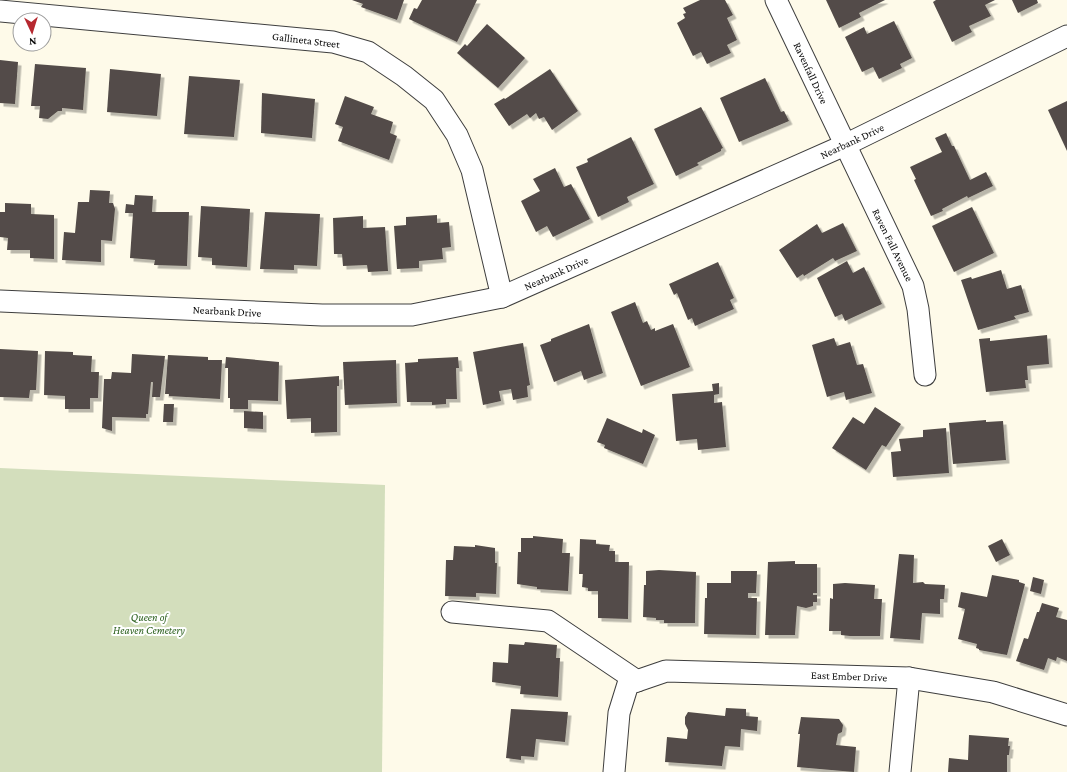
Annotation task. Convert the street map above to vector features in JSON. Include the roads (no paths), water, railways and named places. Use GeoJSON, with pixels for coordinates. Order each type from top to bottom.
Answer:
{"type":"FeatureCollection","features":[{"type":"Feature","properties":{"kind":"street","name":"Ravenfall Drive"},"geometry":{"type":"LineString","coordinates":[[776,0],[845,146]]}},
{"type":"Feature","properties":{"kind":"street","name":"Gallineta Street"},"geometry":{"type":"LineString","coordinates":[[0,11],[333,42],[368,52],[404,76],[434,100],[457,135],[472,170],[502,296]]}},
{"type":"Feature","properties":{"kind":"street","name":"Nearbank Drive"},"geometry":{"type":"LineString","coordinates":[[0,301],[322,315],[404,315],[502,296],[845,146],[1067,36]]}},
{"type":"Feature","properties":{"kind":"street","name":"Raven Fall Avenue"},"geometry":{"type":"LineString","coordinates":[[845,146],[912,286],[918,309],[925,374]]}},
{"type":"Feature","properties":{"kind":"street"},"geometry":{"type":"LineString","coordinates":[[452,612],[548,621],[632,683],[619,713],[614,772]]}},
{"type":"Feature","properties":{"kind":"street","name":"East Ember Drive"},"geometry":{"type":"LineString","coordinates":[[632,683],[666,671],[909,678],[993,692],[1067,715]]}},
{"type":"Feature","properties":{"kind":"street"},"geometry":{"type":"LineString","coordinates":[[900,772],[909,678]]}},
{"type":"Feature","properties":{"kind":"park label","name":"Queen of Heaven Cemetery"},"geometry":{"type":"Point","coordinates":[149,623]}}]}
